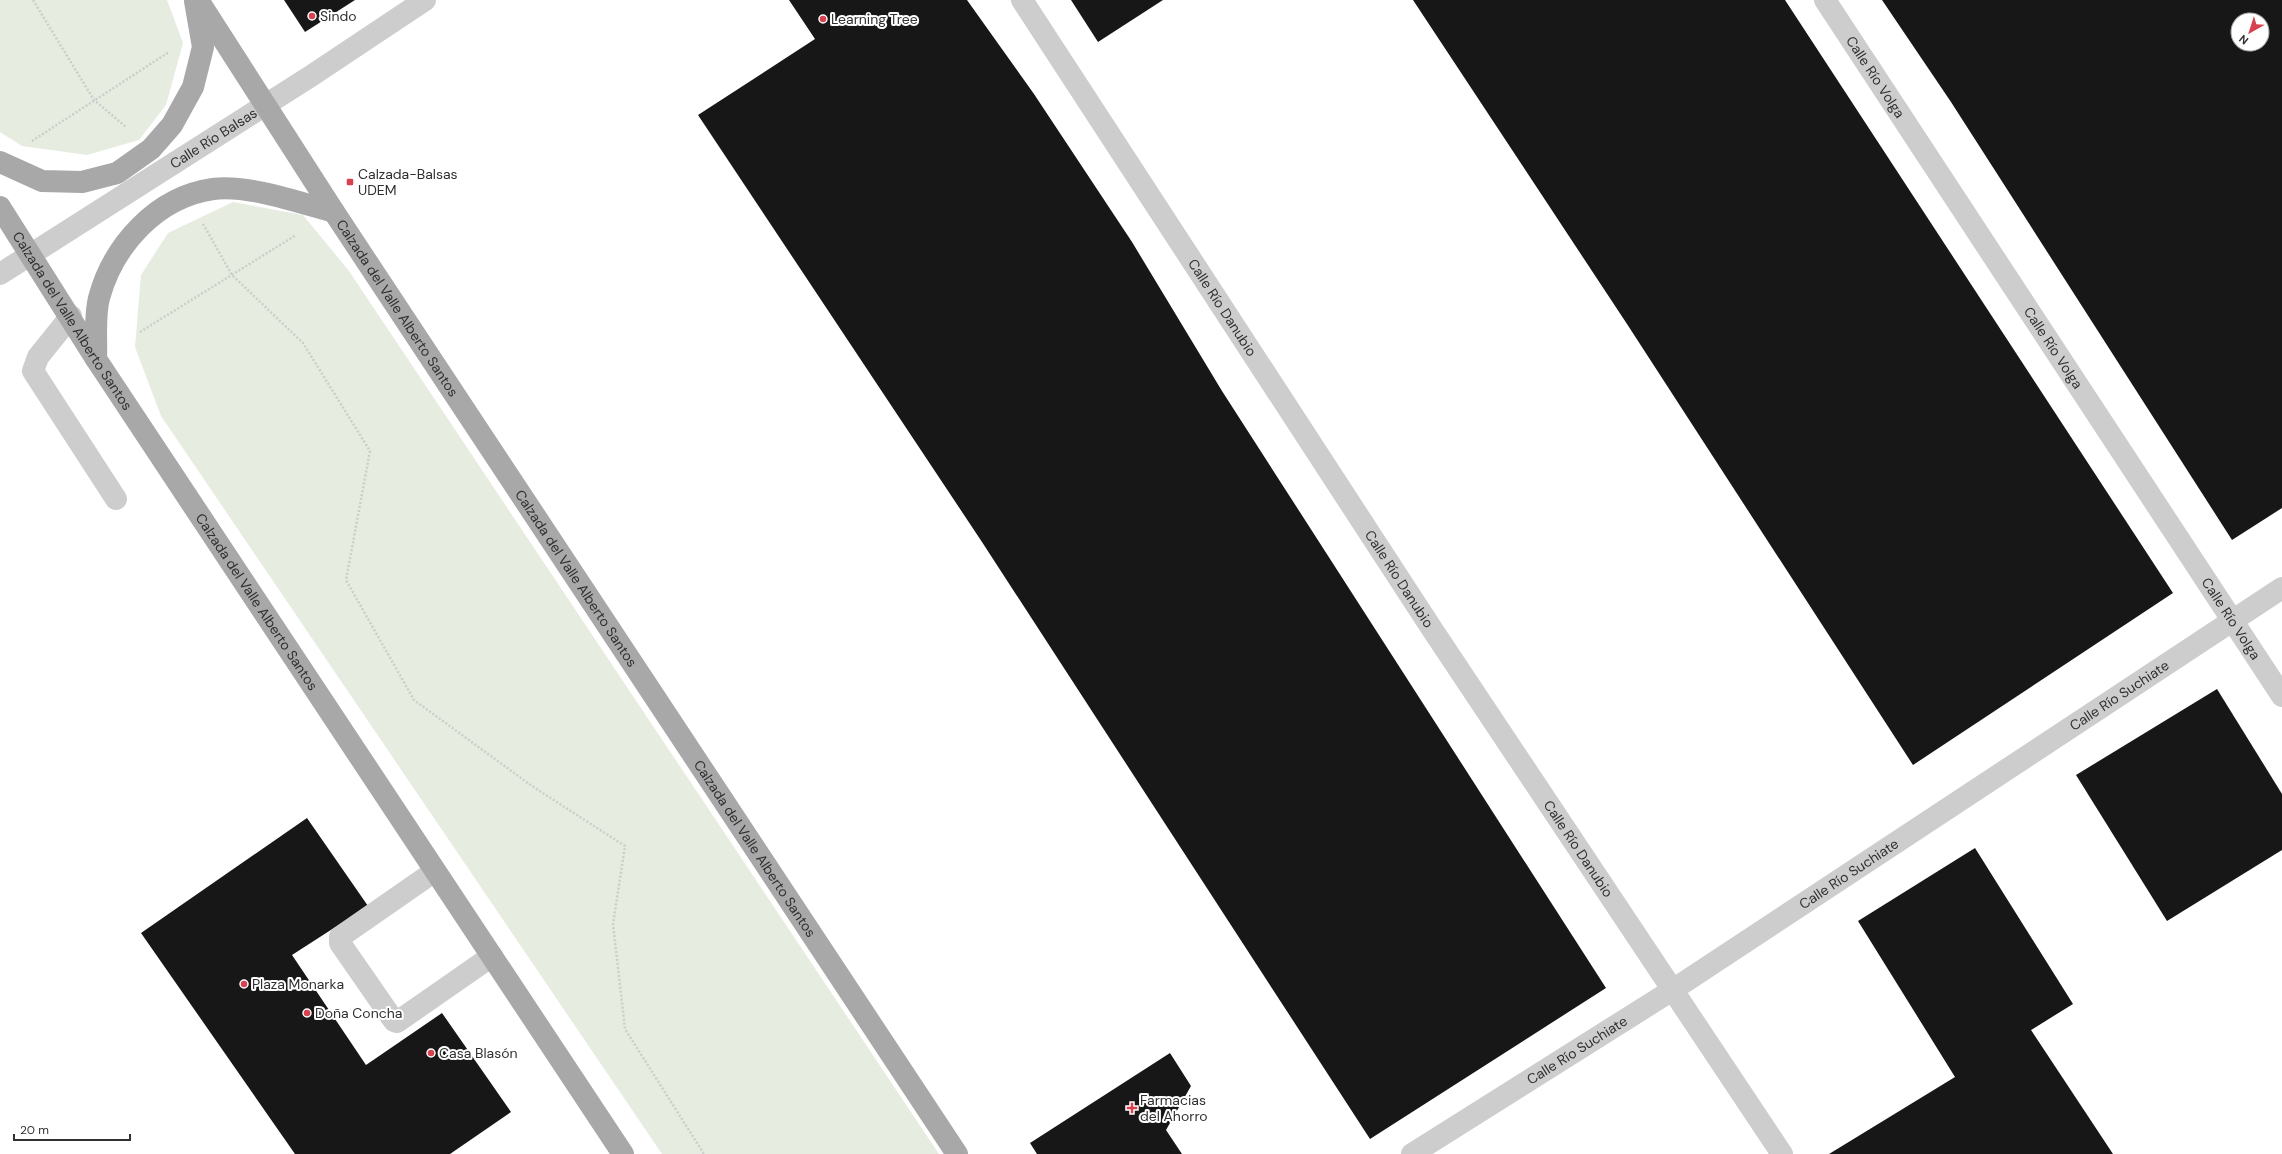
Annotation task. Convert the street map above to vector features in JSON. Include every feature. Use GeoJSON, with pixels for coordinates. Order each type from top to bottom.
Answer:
{"type":"FeatureCollection","features":[{"type":"Feature","properties":{"kind":"main road"},"geometry":{"type":"LineString","coordinates":[[0,162],[42,181],[82,182],[117,173],[151,148],[172,125],[193,87],[203,47],[195,0]]}},
{"type":"Feature","properties":{"kind":"main road","name":"Calzada del Valle Alberto Santos"},"geometry":{"type":"LineString","coordinates":[[198,0],[334,212],[957,1154]]}},
{"type":"Feature","properties":{"kind":"main road"},"geometry":{"type":"LineString","coordinates":[[96,359],[99,300],[109,268],[126,242],[146,220],[169,205],[188,196],[213,189],[256,191],[334,212]]}},
{"type":"Feature","properties":{"kind":"main road","name":"Calzada del Valle Alberto Santos"},"geometry":{"type":"LineString","coordinates":[[0,207],[32,254],[96,359],[623,1154]]}},
{"type":"Feature","properties":{"kind":"street","name":"Calle Río Balsas"},"geometry":{"type":"LineString","coordinates":[[0,274],[266,105],[425,0]]}},
{"type":"Feature","properties":{"kind":"street","name":"Calle Río Danubio"},"geometry":{"type":"LineString","coordinates":[[1022,0],[1432,629],[1674,989],[1782,1154]]}},
{"type":"Feature","properties":{"kind":"street","name":"Calle Río Volga"},"geometry":{"type":"LineString","coordinates":[[1825,0],[2282,696]]}},
{"type":"Feature","properties":{"kind":"street"},"geometry":{"type":"LineString","coordinates":[[71,316],[38,357],[33,371],[116,500]]}},
{"type":"Feature","properties":{"kind":"street","name":"Calle Río Suchiate"},"geometry":{"type":"LineString","coordinates":[[1412,1154],[1674,989],[2282,588]]}},
{"type":"Feature","properties":{"kind":"street"},"geometry":{"type":"LineString","coordinates":[[435,871],[340,937],[340,943],[394,1021],[397,1022],[492,956]]}},
{"type":"Feature","properties":{"kind":"path"},"geometry":{"type":"LineString","coordinates":[[33,0],[94,100],[151,148]]}},
{"type":"Feature","properties":{"kind":"path"},"geometry":{"type":"LineString","coordinates":[[29,143],[170,51]]}},
{"type":"Feature","properties":{"kind":"path"},"geometry":{"type":"LineString","coordinates":[[188,196],[232,275],[303,344],[370,451],[346,580],[414,700],[532,786],[625,846],[613,924],[625,1029],[704,1154]]}},
{"type":"Feature","properties":{"kind":"path"},"geometry":{"type":"LineString","coordinates":[[140,332],[300,233]]}},
{"type":"Feature","properties":{"kind":"shaded area"},"geometry":{"type":"Polygon","coordinates":[[[0,0],[167,0],[183,43],[166,105],[139,140],[87,155],[22,146],[0,132],[0,0]]]}},
{"type":"Feature","properties":{"kind":"shaded area"},"geometry":{"type":"Polygon","coordinates":[[[233,202],[303,215],[349,271],[939,1154],[662,1154],[161,416],[135,347],[141,275],[168,233],[233,202]]]}},
{"type":"Feature","properties":{"kind":"building","name":"Sindo"},"geometry":{"type":"Polygon","coordinates":[[[284,0],[355,0],[305,32],[284,0]]]}},
{"type":"Feature","properties":{"kind":"building"},"geometry":{"type":"Polygon","coordinates":[[[789,0],[967,0],[1034,94],[1132,242],[1222,391],[1606,988],[1370,1139],[982,542],[698,115],[815,39],[789,0]]]}},
{"type":"Feature","properties":{"kind":"building"},"geometry":{"type":"Polygon","coordinates":[[[1071,0],[1163,0],[1098,42],[1071,0]]]}},
{"type":"Feature","properties":{"kind":"building"},"geometry":{"type":"Polygon","coordinates":[[[1413,0],[1785,0],[2173,593],[1913,765],[1627,324],[1413,0]]]}},
{"type":"Feature","properties":{"kind":"building"},"geometry":{"type":"Polygon","coordinates":[[[1882,0],[2282,0],[2282,508],[2232,540],[1951,102],[1882,0]]]}},
{"type":"Feature","properties":{"kind":"building"},"geometry":{"type":"Polygon","coordinates":[[[2217,689],[2282,794],[2282,850],[2167,921],[2076,775],[2217,689]]]}},
{"type":"Feature","properties":{"kind":"building","name":"Plaza Monarka"},"geometry":{"type":"Polygon","coordinates":[[[307,818],[368,906],[292,955],[366,1065],[442,1013],[511,1112],[450,1154],[295,1154],[141,933],[307,818]]]}},
{"type":"Feature","properties":{"kind":"building"},"geometry":{"type":"Polygon","coordinates":[[[1975,848],[2073,1004],[2031,1030],[2113,1154],[1829,1154],[1955,1077],[1858,921],[1975,848]]]}},
{"type":"Feature","properties":{"kind":"building","name":"Farmacias del Ahorro"},"geometry":{"type":"Polygon","coordinates":[[[1170,1053],[1191,1086],[1166,1130],[1182,1154],[1037,1154],[1030,1143],[1170,1053]]]}},
{"type":"Feature","properties":{"kind":"place","name":"Sindo"},"geometry":{"type":"Point","coordinates":[312,16]}},
{"type":"Feature","properties":{"kind":"place","name":"Learning Tree"},"geometry":{"type":"Point","coordinates":[823,19]}},
{"type":"Feature","properties":{"kind":"place","name":"Calzada-Balsas UDEM"},"geometry":{"type":"Point","coordinates":[350,182]}},
{"type":"Feature","properties":{"kind":"place","name":"Plaza Monarka"},"geometry":{"type":"Point","coordinates":[244,984]}},
{"type":"Feature","properties":{"kind":"place","name":"Doña Concha"},"geometry":{"type":"Point","coordinates":[307,1013]}},
{"type":"Feature","properties":{"kind":"place","name":"Casa Blasón"},"geometry":{"type":"Point","coordinates":[431,1053]}},
{"type":"Feature","properties":{"kind":"place","name":"Farmacias del Ahorro"},"geometry":{"type":"Point","coordinates":[1132,1108]}}]}
